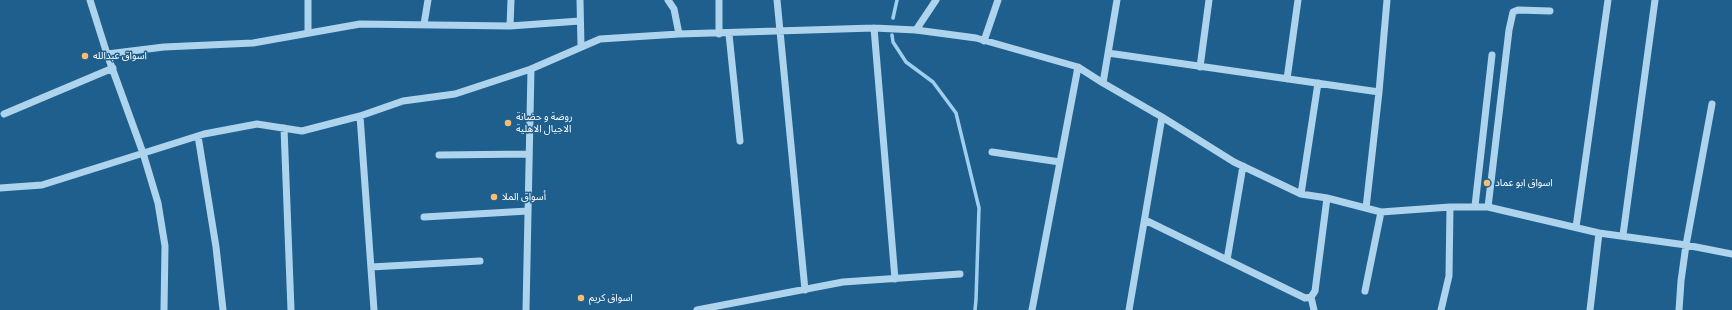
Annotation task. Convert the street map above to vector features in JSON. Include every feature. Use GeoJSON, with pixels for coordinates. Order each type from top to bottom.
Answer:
{"type":"FeatureCollection","features":[{"type":"Feature","properties":{"kind":"street"},"geometry":{"type":"LineString","coordinates":[[90,0],[107,54],[143,153],[158,203],[165,246],[164,310]]}},
{"type":"Feature","properties":{"kind":"street"},"geometry":{"type":"LineString","coordinates":[[308,0],[308,33]]}},
{"type":"Feature","properties":{"kind":"street"},"geometry":{"type":"LineString","coordinates":[[424,24],[428,0]]}},
{"type":"Feature","properties":{"kind":"street"},"geometry":{"type":"LineString","coordinates":[[510,26],[511,0]]}},
{"type":"Feature","properties":{"kind":"street"},"geometry":{"type":"LineString","coordinates":[[580,0],[581,46]]}},
{"type":"Feature","properties":{"kind":"street"},"geometry":{"type":"LineString","coordinates":[[668,0],[674,9],[679,34]]}},
{"type":"Feature","properties":{"kind":"street"},"geometry":{"type":"LineString","coordinates":[[719,34],[720,0]]}},
{"type":"Feature","properties":{"kind":"street"},"geometry":{"type":"LineString","coordinates":[[777,0],[805,290]]}},
{"type":"Feature","properties":{"kind":"street"},"geometry":{"type":"LineString","coordinates":[[916,30],[936,0]]}},
{"type":"Feature","properties":{"kind":"street"},"geometry":{"type":"LineString","coordinates":[[984,41],[998,0]]}},
{"type":"Feature","properties":{"kind":"street"},"geometry":{"type":"LineString","coordinates":[[1103,84],[1117,0]]}},
{"type":"Feature","properties":{"kind":"street"},"geometry":{"type":"LineString","coordinates":[[1200,67],[1209,0]]}},
{"type":"Feature","properties":{"kind":"street"},"geometry":{"type":"LineString","coordinates":[[1287,79],[1298,0]]}},
{"type":"Feature","properties":{"kind":"street"},"geometry":{"type":"LineString","coordinates":[[1366,208],[1379,92],[1386,0]]}},
{"type":"Feature","properties":{"kind":"street"},"geometry":{"type":"LineString","coordinates":[[1576,227],[1608,0]]}},
{"type":"Feature","properties":{"kind":"street"},"geometry":{"type":"LineString","coordinates":[[1623,235],[1655,0]]}},
{"type":"Feature","properties":{"kind":"street"},"geometry":{"type":"LineString","coordinates":[[1488,207],[1509,30],[1514,12],[1518,10],[1550,10]]}},
{"type":"Feature","properties":{"kind":"street"},"geometry":{"type":"LineString","coordinates":[[107,54],[164,47],[253,43],[360,24],[510,26],[580,21]]}},
{"type":"Feature","properties":{"kind":"street"},"geometry":{"type":"LineString","coordinates":[[874,28],[895,279]]}},
{"type":"Feature","properties":{"kind":"street"},"geometry":{"type":"LineString","coordinates":[[0,188],[42,185],[198,136],[257,124],[302,131],[360,116],[403,100],[455,94],[531,69],[600,39],[679,34],[729,34],[874,28],[916,30],[984,41],[1078,67],[1103,84],[1162,117],[1234,162],[1301,194],[1328,198],[1381,212],[1450,207],[1488,207],[1598,233],[1623,235],[1732,254]]}},
{"type":"Feature","properties":{"kind":"street"},"geometry":{"type":"LineString","coordinates":[[729,34],[740,141]]}},
{"type":"Feature","properties":{"kind":"street"},"geometry":{"type":"LineString","coordinates":[[1108,54],[1379,92]]}},
{"type":"Feature","properties":{"kind":"street"},"geometry":{"type":"LineString","coordinates":[[1475,206],[1492,56]]}},
{"type":"Feature","properties":{"kind":"street"},"geometry":{"type":"LineString","coordinates":[[1032,310],[1078,67]]}},
{"type":"Feature","properties":{"kind":"street"},"geometry":{"type":"LineString","coordinates":[[4,114],[112,68]]}},
{"type":"Feature","properties":{"kind":"street"},"geometry":{"type":"LineString","coordinates":[[526,310],[531,69]]}},
{"type":"Feature","properties":{"kind":"street"},"geometry":{"type":"LineString","coordinates":[[1301,194],[1318,83]]}},
{"type":"Feature","properties":{"kind":"street"},"geometry":{"type":"LineString","coordinates":[[1679,310],[1680,281],[1712,104]]}},
{"type":"Feature","properties":{"kind":"street"},"geometry":{"type":"LineString","coordinates":[[360,116],[374,310]]}},
{"type":"Feature","properties":{"kind":"street"},"geometry":{"type":"LineString","coordinates":[[1129,310],[1162,117]]}},
{"type":"Feature","properties":{"kind":"street"},"geometry":{"type":"LineString","coordinates":[[284,128],[291,310]]}},
{"type":"Feature","properties":{"kind":"street"},"geometry":{"type":"LineString","coordinates":[[198,136],[216,247],[222,310]]}},
{"type":"Feature","properties":{"kind":"street"},"geometry":{"type":"LineString","coordinates":[[992,152],[1060,162]]}},
{"type":"Feature","properties":{"kind":"street"},"geometry":{"type":"LineString","coordinates":[[439,155],[529,154]]}},
{"type":"Feature","properties":{"kind":"street"},"geometry":{"type":"LineString","coordinates":[[1227,260],[1243,166]]}},
{"type":"Feature","properties":{"kind":"street"},"geometry":{"type":"LineString","coordinates":[[1314,310],[1311,297],[1315,291],[1328,198]]}},
{"type":"Feature","properties":{"kind":"street"},"geometry":{"type":"LineString","coordinates":[[1441,310],[1449,276],[1450,207]]}},
{"type":"Feature","properties":{"kind":"street"},"geometry":{"type":"LineString","coordinates":[[424,217],[528,210]]}},
{"type":"Feature","properties":{"kind":"street"},"geometry":{"type":"LineString","coordinates":[[1365,291],[1381,212]]}},
{"type":"Feature","properties":{"kind":"street"},"geometry":{"type":"LineString","coordinates":[[1145,220],[1305,298],[1311,297]]}},
{"type":"Feature","properties":{"kind":"street"},"geometry":{"type":"LineString","coordinates":[[1590,310],[1598,233]]}},
{"type":"Feature","properties":{"kind":"street"},"geometry":{"type":"LineString","coordinates":[[371,267],[480,260]]}},
{"type":"Feature","properties":{"kind":"street"},"geometry":{"type":"LineString","coordinates":[[697,310],[843,282],[960,274]]}},
{"type":"Feature","properties":{"kind":"waterway"},"geometry":{"type":"LineString","coordinates":[[893,18],[897,0]]}},
{"type":"Feature","properties":{"kind":"waterway"},"geometry":{"type":"LineString","coordinates":[[892,35],[893,42],[906,62],[933,82],[956,113],[979,208],[975,310]]}},
{"type":"Feature","properties":{"kind":"place","name":"اسواق عبدالله"},"geometry":{"type":"Point","coordinates":[85,56]}},
{"type":"Feature","properties":{"kind":"place","name":"روضة و حضانة الاجيال الاهلية"},"geometry":{"type":"Point","coordinates":[508,123]}},
{"type":"Feature","properties":{"kind":"place","name":"اسواق ابو عماد"},"geometry":{"type":"Point","coordinates":[1487,183]}},
{"type":"Feature","properties":{"kind":"place","name":"أسواق الملا"},"geometry":{"type":"Point","coordinates":[494,197]}},
{"type":"Feature","properties":{"kind":"place","name":"اسواق كريم"},"geometry":{"type":"Point","coordinates":[581,298]}}]}
